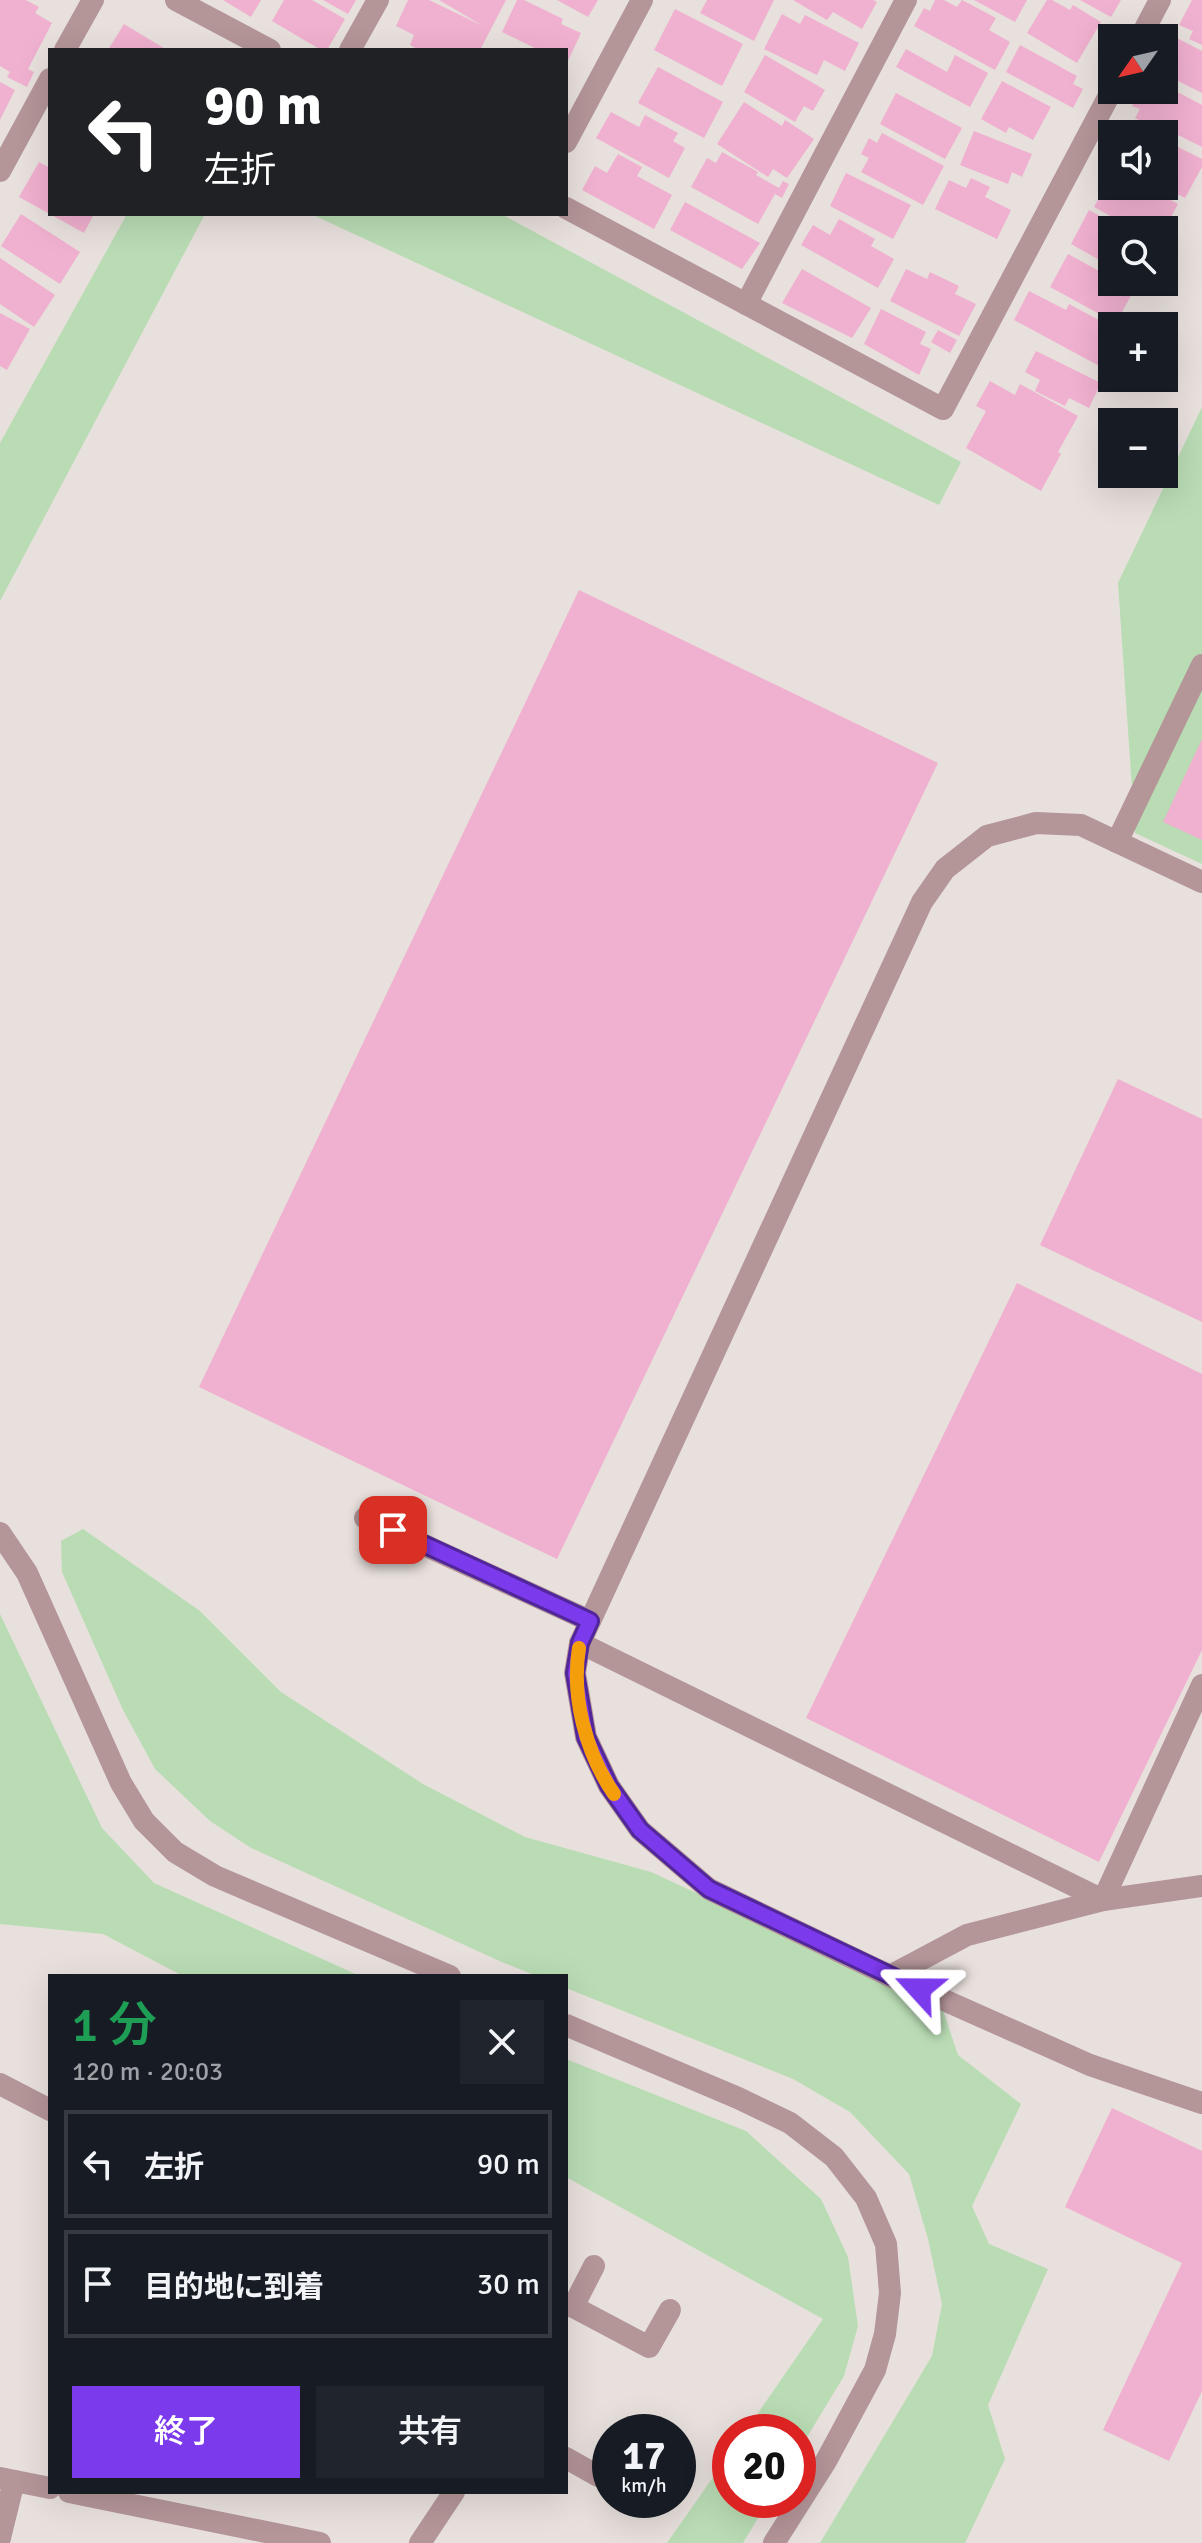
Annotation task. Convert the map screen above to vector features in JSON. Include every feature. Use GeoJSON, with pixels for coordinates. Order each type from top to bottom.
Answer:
{"type":"FeatureCollection","features":[{"type":"Feature","properties":{"kind":"street"},"geometry":{"type":"LineString","coordinates":[[66,48],[93,0]]}},
{"type":"Feature","properties":{"kind":"street"},"geometry":{"type":"LineString","coordinates":[[176,0],[266,48]]}},
{"type":"Feature","properties":{"kind":"street"},"geometry":{"type":"LineString","coordinates":[[351,48],[378,0]]}},
{"type":"Feature","properties":{"kind":"street"},"geometry":{"type":"LineString","coordinates":[[568,138],[642,0]]}},
{"type":"Feature","properties":{"kind":"street"},"geometry":{"type":"LineString","coordinates":[[746,304],[906,0]]}},
{"type":"Feature","properties":{"kind":"street"},"geometry":{"type":"LineString","coordinates":[[1147,24],[1160,0]]}},
{"type":"Feature","properties":{"kind":"street"},"geometry":{"type":"LineString","coordinates":[[0,171],[48,83]]}},
{"type":"Feature","properties":{"kind":"street"},"geometry":{"type":"LineString","coordinates":[[568,209],[943,409],[1105,104]]}},
{"type":"Feature","properties":{"kind":"street"},"geometry":{"type":"LineString","coordinates":[[1117,842],[1202,665]]}},
{"type":"Feature","properties":{"kind":"street"},"geometry":{"type":"LineString","coordinates":[[1202,882],[1081,825],[1036,823],[987,836],[945,869],[922,902],[590,1621],[580,1643],[575,1673],[586,1737],[609,1786],[640,1830],[709,1889],[890,1976],[1090,2065],[1202,2103]]}},
{"type":"Feature","properties":{"kind":"street"},"geometry":{"type":"LineString","coordinates":[[365,1518],[590,1621]]}},
{"type":"Feature","properties":{"kind":"street"},"geometry":{"type":"LineString","coordinates":[[0,1533],[27,1573],[121,1783],[144,1821],[175,1852],[215,1876],[445,1974]]}},
{"type":"Feature","properties":{"kind":"street"},"geometry":{"type":"LineString","coordinates":[[580,1643],[1103,1900]]}},
{"type":"Feature","properties":{"kind":"street"},"geometry":{"type":"LineString","coordinates":[[1103,1900],[1202,1685]]}},
{"type":"Feature","properties":{"kind":"street"},"geometry":{"type":"LineString","coordinates":[[890,1976],[967,1935],[1103,1900],[1202,1886]]}},
{"type":"Feature","properties":{"kind":"street"},"geometry":{"type":"LineString","coordinates":[[568,2026],[790,2123],[834,2157],[866,2198],[886,2244],[890,2293],[885,2334],[875,2370],[826,2461],[774,2543]]}},
{"type":"Feature","properties":{"kind":"street"},"geometry":{"type":"LineString","coordinates":[[0,2084],[48,2109]]}},
{"type":"Feature","properties":{"kind":"street"},"geometry":{"type":"LineString","coordinates":[[594,2266],[570,2305],[649,2347],[670,2310]]}},
{"type":"Feature","properties":{"kind":"street"},"geometry":{"type":"LineString","coordinates":[[568,2459],[592,2473]]}},
{"type":"Feature","properties":{"kind":"street"},"geometry":{"type":"LineString","coordinates":[[0,2538],[7,2479],[48,2488]]}},
{"type":"Feature","properties":{"kind":"street"},"geometry":{"type":"LineString","coordinates":[[79,2494],[320,2543]]}},
{"type":"Feature","properties":{"kind":"street"},"geometry":{"type":"LineString","coordinates":[[420,2543],[453,2494]]}},
{"type":"Feature","properties":{"kind":"green space"},"geometry":{"type":"Polygon","coordinates":[[[126,216],[204,216],[0,601],[0,443],[126,216]]]}},
{"type":"Feature","properties":{"kind":"green space"},"geometry":{"type":"Polygon","coordinates":[[[315,216],[505,216],[961,462],[939,505],[315,216]]]}},
{"type":"Feature","properties":{"kind":"green space"},"geometry":{"type":"Polygon","coordinates":[[[1202,407],[1202,864],[1135,833],[1118,583],[1163,488],[1178,488],[1178,457],[1202,407]]]}},
{"type":"Feature","properties":{"kind":"green space"},"geometry":{"type":"Polygon","coordinates":[[[83,1529],[200,1611],[281,1692],[423,1784],[525,1837],[651,1872],[942,2007],[958,2055],[1021,2104],[972,2206],[989,2244],[1048,2269],[988,2405],[1005,2459],[965,2543],[820,2543],[932,2356],[942,2304],[928,2239],[909,2174],[850,2112],[793,2079],[568,1989],[568,1974],[532,1974],[504,1963],[251,1848],[210,1821],[155,1769],[123,1710],[62,1572],[61,1541],[83,1529]]]}},
{"type":"Feature","properties":{"kind":"green space"},"geometry":{"type":"Polygon","coordinates":[[[0,1614],[102,1828],[154,1883],[356,1974],[179,1974],[103,1934],[0,1924],[0,1614]]]}},
{"type":"Feature","properties":{"kind":"green space"},"geometry":{"type":"Polygon","coordinates":[[[568,2060],[746,2131],[821,2199],[848,2257],[858,2326],[844,2376],[816,2422],[816,2414],[757,2414],[823,2319],[568,2178],[568,2060]]]}},
{"type":"Feature","properties":{"kind":"green space"},"geometry":{"type":"Polygon","coordinates":[[[712,2479],[712,2518],[758,2518],[743,2543],[667,2543],[684,2518],[696,2518],[696,2502],[712,2479]]]}},
{"type":"Feature","properties":{"kind":"building"},"geometry":{"type":"Polygon","coordinates":[[[0,0],[26,0],[39,7],[35,13],[52,23],[28,69],[34,72],[27,87],[7,77],[10,72],[0,66],[0,0]]]}},
{"type":"Feature","properties":{"kind":"building"},"geometry":{"type":"Polygon","coordinates":[[[223,0],[261,0],[251,17],[223,0]]]}},
{"type":"Feature","properties":{"kind":"building"},"geometry":{"type":"Polygon","coordinates":[[[284,0],[312,0],[345,19],[328,48],[318,48],[272,21],[284,0]]]}},
{"type":"Feature","properties":{"kind":"building"},"geometry":{"type":"Polygon","coordinates":[[[323,0],[356,0],[348,14],[323,0]]]}},
{"type":"Feature","properties":{"kind":"building"},"geometry":{"type":"Polygon","coordinates":[[[408,0],[429,0],[483,26],[439,0],[506,0],[481,48],[415,48],[410,45],[414,35],[396,26],[408,0]]]}},
{"type":"Feature","properties":{"kind":"building"},"geometry":{"type":"Polygon","coordinates":[[[517,0],[524,0],[563,19],[561,24],[581,33],[568,61],[568,48],[535,48],[502,32],[517,0]]]}},
{"type":"Feature","properties":{"kind":"building"},"geometry":{"type":"Polygon","coordinates":[[[557,0],[598,0],[588,17],[557,0]]]}},
{"type":"Feature","properties":{"kind":"building"},"geometry":{"type":"Polygon","coordinates":[[[707,0],[774,0],[754,41],[700,13],[707,0]]]}},
{"type":"Feature","properties":{"kind":"building"},"geometry":{"type":"Polygon","coordinates":[[[793,0],[877,2],[862,29],[833,12],[827,20],[793,0]]]}},
{"type":"Feature","properties":{"kind":"building"},"geometry":{"type":"Polygon","coordinates":[[[935,0],[944,0],[957,7],[962,0],[996,18],[989,30],[1010,42],[995,70],[914,26],[924,8],[930,11],[935,0]]]}},
{"type":"Feature","properties":{"kind":"building"},"geometry":{"type":"Polygon","coordinates":[[[974,0],[1027,0],[1015,22],[974,0]]]}},
{"type":"Feature","properties":{"kind":"building"},"geometry":{"type":"Polygon","coordinates":[[[1047,0],[1070,10],[1073,5],[1101,22],[1077,63],[1027,33],[1047,0]]]}},
{"type":"Feature","properties":{"kind":"building"},"geometry":{"type":"Polygon","coordinates":[[[1080,0],[1121,0],[1111,17],[1080,0]]]}},
{"type":"Feature","properties":{"kind":"building"},"geometry":{"type":"Polygon","coordinates":[[[1192,0],[1202,0],[1202,45],[1189,39],[1193,31],[1179,25],[1192,0]]]}},
{"type":"Feature","properties":{"kind":"building"},"geometry":{"type":"Polygon","coordinates":[[[675,9],[743,44],[722,86],[654,50],[675,9]]]}},
{"type":"Feature","properties":{"kind":"building"},"geometry":{"type":"Polygon","coordinates":[[[782,14],[800,24],[805,15],[859,43],[845,71],[824,60],[817,75],[764,49],[782,14]]]}},
{"type":"Feature","properties":{"kind":"building"},"geometry":{"type":"Polygon","coordinates":[[[124,24],[164,48],[109,48],[124,24]]]}},
{"type":"Feature","properties":{"kind":"building"},"geometry":{"type":"Polygon","coordinates":[[[1178,39],[1202,51],[1202,93],[1178,81],[1178,39]]]}},
{"type":"Feature","properties":{"kind":"building"},"geometry":{"type":"Polygon","coordinates":[[[1020,45],[1077,76],[1073,84],[1083,89],[1073,108],[1006,72],[1020,45]]]}},
{"type":"Feature","properties":{"kind":"building"},"geometry":{"type":"Polygon","coordinates":[[[906,49],[947,72],[955,55],[988,73],[970,107],[896,67],[906,49]]]}},
{"type":"Feature","properties":{"kind":"building"},"geometry":{"type":"Polygon","coordinates":[[[765,55],[825,90],[813,111],[804,106],[795,122],[744,92],[765,55]]]}},
{"type":"Feature","properties":{"kind":"building"},"geometry":{"type":"Polygon","coordinates":[[[658,67],[723,102],[704,138],[638,103],[658,67]]]}},
{"type":"Feature","properties":{"kind":"building"},"geometry":{"type":"Polygon","coordinates":[[[1002,81],[1051,107],[1033,140],[1009,127],[1006,133],[981,119],[1002,81]]]}},
{"type":"Feature","properties":{"kind":"building"},"geometry":{"type":"Polygon","coordinates":[[[0,82],[15,90],[0,120],[0,82]]]}},
{"type":"Feature","properties":{"kind":"building"},"geometry":{"type":"Polygon","coordinates":[[[1178,92],[1202,105],[1202,147],[1178,135],[1178,120],[1139,120],[1135,118],[1140,109],[1132,106],[1178,104],[1178,92]]]}},
{"type":"Feature","properties":{"kind":"building"},"geometry":{"type":"Polygon","coordinates":[[[896,93],[962,128],[945,159],[880,124],[896,93]]]}},
{"type":"Feature","properties":{"kind":"building"},"geometry":{"type":"Polygon","coordinates":[[[744,102],[782,126],[785,120],[814,139],[787,178],[773,169],[768,177],[717,144],[744,102]]]}},
{"type":"Feature","properties":{"kind":"building"},"geometry":{"type":"Polygon","coordinates":[[[611,112],[639,127],[645,115],[678,133],[673,141],[685,148],[669,178],[596,138],[611,112]]]}},
{"type":"Feature","properties":{"kind":"building"},"geometry":{"type":"Polygon","coordinates":[[[974,131],[1032,154],[1022,177],[1012,172],[1008,184],[960,165],[974,131]]]}},
{"type":"Feature","properties":{"kind":"building"},"geometry":{"type":"Polygon","coordinates":[[[882,133],[944,166],[923,205],[861,172],[869,158],[861,154],[869,138],[877,143],[882,133]]]}},
{"type":"Feature","properties":{"kind":"building"},"geometry":{"type":"Polygon","coordinates":[[[1178,147],[1202,159],[1202,167],[1185,198],[1178,194],[1178,147]]]}},
{"type":"Feature","properties":{"kind":"building"},"geometry":{"type":"Polygon","coordinates":[[[722,152],[779,188],[783,181],[789,184],[782,198],[775,194],[758,224],[691,187],[707,158],[716,163],[722,152]]]}},
{"type":"Feature","properties":{"kind":"building"},"geometry":{"type":"Polygon","coordinates":[[[618,154],[642,167],[637,176],[672,195],[654,229],[582,190],[595,166],[607,173],[618,154]]]}},
{"type":"Feature","properties":{"kind":"building"},"geometry":{"type":"Polygon","coordinates":[[[39,162],[48,167],[48,213],[19,197],[39,162]]]}},
{"type":"Feature","properties":{"kind":"building"},"geometry":{"type":"Polygon","coordinates":[[[846,173],[911,205],[893,239],[830,206],[846,173]]]}},
{"type":"Feature","properties":{"kind":"building"},"geometry":{"type":"Polygon","coordinates":[[[971,178],[990,187],[985,197],[1011,210],[997,239],[935,209],[949,180],[966,188],[971,178]]]}},
{"type":"Feature","properties":{"kind":"building"},"geometry":{"type":"Polygon","coordinates":[[[1098,200],[1171,200],[1178,204],[1172,216],[1110,216],[1094,207],[1098,200]]]}},
{"type":"Feature","properties":{"kind":"building"},"geometry":{"type":"Polygon","coordinates":[[[685,202],[760,243],[742,269],[670,230],[685,202]]]}},
{"type":"Feature","properties":{"kind":"building"},"geometry":{"type":"Polygon","coordinates":[[[1089,210],[1100,216],[1098,259],[1071,244],[1089,210]]]}},
{"type":"Feature","properties":{"kind":"building"},"geometry":{"type":"Polygon","coordinates":[[[21,214],[80,252],[60,284],[1,246],[21,214]]]}},
{"type":"Feature","properties":{"kind":"building"},"geometry":{"type":"Polygon","coordinates":[[[53,216],[93,216],[84,233],[53,216]]]}},
{"type":"Feature","properties":{"kind":"building"},"geometry":{"type":"Polygon","coordinates":[[[839,219],[875,239],[871,246],[894,259],[878,288],[801,245],[813,225],[830,235],[839,219]]]}},
{"type":"Feature","properties":{"kind":"building"},"geometry":{"type":"Polygon","coordinates":[[[1068,254],[1098,270],[1098,296],[1131,296],[1122,312],[1098,313],[1050,287],[1068,254]]]}},
{"type":"Feature","properties":{"kind":"building"},"geometry":{"type":"Polygon","coordinates":[[[0,258],[55,295],[34,327],[0,304],[0,258]]]}},
{"type":"Feature","properties":{"kind":"building"},"geometry":{"type":"Polygon","coordinates":[[[802,269],[871,308],[852,338],[782,303],[802,269]]]}},
{"type":"Feature","properties":{"kind":"building"},"geometry":{"type":"Polygon","coordinates":[[[906,269],[927,279],[930,272],[959,286],[955,294],[976,304],[959,336],[890,301],[906,269]]]}},
{"type":"Feature","properties":{"kind":"building"},"geometry":{"type":"Polygon","coordinates":[[[1029,291],[1066,310],[1069,304],[1098,320],[1098,365],[1014,320],[1029,291]]]}},
{"type":"Feature","properties":{"kind":"building"},"geometry":{"type":"Polygon","coordinates":[[[881,309],[926,332],[920,344],[931,349],[919,375],[864,344],[881,309]]]}},
{"type":"Feature","properties":{"kind":"building"},"geometry":{"type":"Polygon","coordinates":[[[0,313],[30,329],[7,370],[0,366],[0,313]]]}},
{"type":"Feature","properties":{"kind":"building"},"geometry":{"type":"Polygon","coordinates":[[[938,330],[957,340],[950,353],[931,342],[938,330]]]}},
{"type":"Feature","properties":{"kind":"building"},"geometry":{"type":"Polygon","coordinates":[[[1036,351],[1098,382],[1098,389],[1089,408],[1069,398],[1065,406],[1035,391],[1040,380],[1025,372],[1036,351]]]}},
{"type":"Feature","properties":{"kind":"building"},"geometry":{"type":"Polygon","coordinates":[[[990,381],[1015,395],[1020,384],[1078,416],[1041,491],[966,448],[986,411],[976,406],[990,381]]]}},
{"type":"Feature","properties":{"kind":"building"},"geometry":{"type":"Polygon","coordinates":[[[579,590],[938,763],[557,1559],[199,1387],[579,590]]]}},
{"type":"Feature","properties":{"kind":"building"},"geometry":{"type":"Polygon","coordinates":[[[1202,739],[1202,840],[1163,822],[1202,739]]]}},
{"type":"Feature","properties":{"kind":"building"},"geometry":{"type":"Polygon","coordinates":[[[1118,1079],[1202,1119],[1202,1322],[1040,1245],[1118,1079]]]}},
{"type":"Feature","properties":{"kind":"building"},"geometry":{"type":"Polygon","coordinates":[[[1017,1283],[1202,1374],[1202,1650],[1099,1862],[806,1718],[1017,1283]]]}},
{"type":"Feature","properties":{"kind":"building"},"geometry":{"type":"Polygon","coordinates":[[[1112,2108],[1202,2151],[1202,2391],[1169,2461],[1103,2430],[1182,2263],[1065,2207],[1112,2108]]]}},
{"type":"Feature","properties":{"kind":"slow traffic"},"geometry":{"type":"LineString","coordinates":[[579,1648],[575,1673],[586,1737],[614,1794]]}},
{"type":"Feature","properties":{"kind":"route"},"geometry":{"type":"LineString","coordinates":[[393,1530],[590,1621],[580,1643],[575,1673],[586,1737],[609,1786],[640,1830],[709,1889],[919,1989]]}}]}
